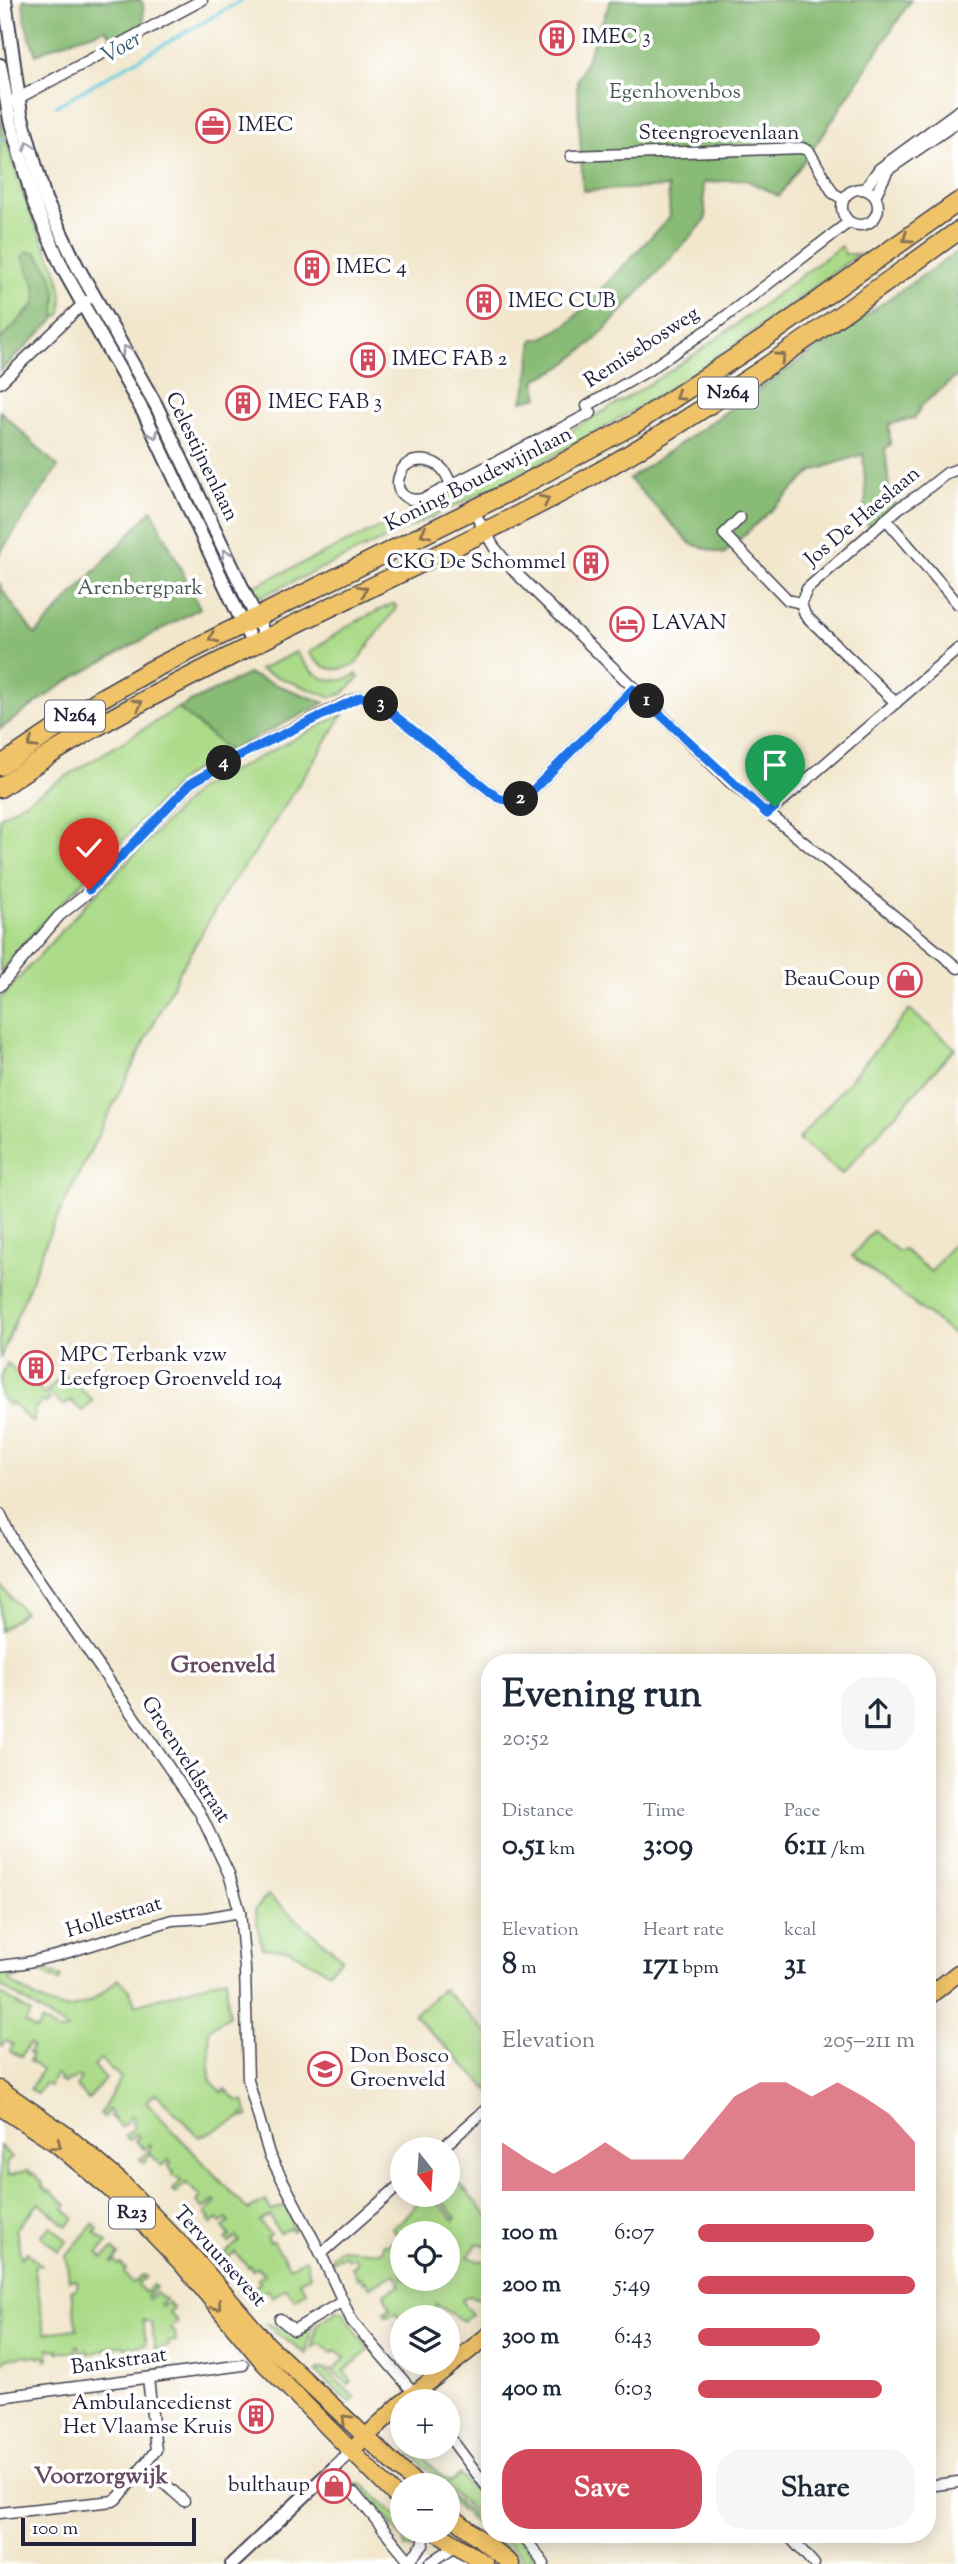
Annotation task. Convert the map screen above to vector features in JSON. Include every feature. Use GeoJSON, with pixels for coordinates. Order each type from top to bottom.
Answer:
{"type":"FeatureCollection","features":[{"type":"Feature","properties":{"kind":"highway","name":"Koning Boudewijnlaan"},"geometry":{"type":"LineString","coordinates":[[0,766],[100,699],[153,669],[473,510],[603,442],[688,390],[958,202]]}},
{"type":"Feature","properties":{"kind":"highway","name":"N264"},"geometry":{"type":"LineString","coordinates":[[0,788],[108,719],[259,641],[570,488],[680,424],[788,352],[958,232]]}},
{"type":"Feature","properties":{"kind":"main road"},"geometry":{"type":"LineString","coordinates":[[936,1991],[958,1973]]}},
{"type":"Feature","properties":{"kind":"main road","name":"Tervuursevest"},"geometry":{"type":"LineString","coordinates":[[0,2090],[65,2134],[120,2181],[193,2257],[268,2345],[365,2437]]}},
{"type":"Feature","properties":{"kind":"main road","name":"Tervuursevest"},"geometry":{"type":"LineString","coordinates":[[0,2107],[55,2143],[116,2195],[182,2264],[263,2362],[352,2451]]}},
{"type":"Feature","properties":{"kind":"main road"},"geometry":{"type":"LineString","coordinates":[[423,2389],[481,2341]]}},
{"type":"Feature","properties":{"kind":"main road"},"geometry":{"type":"LineString","coordinates":[[352,2451],[390,2416]]}},
{"type":"Feature","properties":{"kind":"main road","name":"R23"},"geometry":{"type":"LineString","coordinates":[[365,2437],[404,2473]]}},
{"type":"Feature","properties":{"kind":"main road","name":"R23"},"geometry":{"type":"LineString","coordinates":[[352,2451],[390,2490]]}},
{"type":"Feature","properties":{"kind":"main road"},"geometry":{"type":"LineString","coordinates":[[460,2523],[481,2540]]}},
{"type":"Feature","properties":{"kind":"main road"},"geometry":{"type":"LineString","coordinates":[[451,2543],[485,2564]]}},
{"type":"Feature","properties":{"kind":"main road"},"geometry":{"type":"LineString","coordinates":[[485,2543],[511,2564]]}},
{"type":"Feature","properties":{"kind":"street","name":"Celestijnenlaan"},"geometry":{"type":"LineString","coordinates":[[5,0],[12,102],[34,203],[62,267],[145,415],[259,641]]}},
{"type":"Feature","properties":{"kind":"street"},"geometry":{"type":"LineString","coordinates":[[12,102],[202,0]]}},
{"type":"Feature","properties":{"kind":"street","name":"Celestijnenlaan"},"geometry":{"type":"LineString","coordinates":[[0,65],[45,199],[63,240],[156,405],[248,620]]}},
{"type":"Feature","properties":{"kind":"street"},"geometry":{"type":"LineString","coordinates":[[865,190],[879,169],[958,111]]}},
{"type":"Feature","properties":{"kind":"street"},"geometry":{"type":"LineString","coordinates":[[875,196],[865,190],[854,189],[843,199],[841,210],[849,222],[863,225],[873,219],[878,208],[875,196],[888,170],[958,122]]}},
{"type":"Feature","properties":{"kind":"street","name":"Steengroevenlaan"},"geometry":{"type":"LineString","coordinates":[[571,156],[802,148],[809,151],[833,193],[843,199]]}},
{"type":"Feature","properties":{"kind":"street","name":"Remisebosweg"},"geometry":{"type":"LineString","coordinates":[[451,485],[442,468],[429,461],[408,464],[399,478],[403,495],[414,502],[451,485],[591,414],[587,406],[649,370],[713,326],[849,222]]}},
{"type":"Feature","properties":{"kind":"street"},"geometry":{"type":"LineString","coordinates":[[0,383],[82,304],[95,296]]}},
{"type":"Feature","properties":{"kind":"street","name":"Jos De Haeslaan"},"geometry":{"type":"LineString","coordinates":[[801,603],[807,589],[886,519],[947,472],[958,469]]}},
{"type":"Feature","properties":{"kind":"street"},"geometry":{"type":"LineString","coordinates":[[473,510],[514,571],[633,689],[767,814],[958,968]]}},
{"type":"Feature","properties":{"kind":"street"},"geometry":{"type":"LineString","coordinates":[[740,518],[720,530],[788,600],[801,603],[805,615],[896,703]]}},
{"type":"Feature","properties":{"kind":"street"},"geometry":{"type":"LineString","coordinates":[[886,519],[958,604]]}},
{"type":"Feature","properties":{"kind":"street"},"geometry":{"type":"LineString","coordinates":[[767,814],[958,649]]}},
{"type":"Feature","properties":{"kind":"street"},"geometry":{"type":"LineString","coordinates":[[0,986],[59,916],[84,896],[191,783],[236,757],[355,698],[365,696],[374,699],[498,798],[513,802],[533,790],[633,689]]}},
{"type":"Feature","properties":{"kind":"street","name":"Groenveldstraat"},"geometry":{"type":"LineString","coordinates":[[0,1514],[15,1545],[200,1811],[229,1874],[240,1912],[246,1982],[248,2080],[269,2154],[352,2321],[403,2389]]}},
{"type":"Feature","properties":{"kind":"street","name":"Hollestraat"},"geometry":{"type":"LineString","coordinates":[[0,1966],[24,1964],[59,1955],[172,1920],[240,1912]]}},
{"type":"Feature","properties":{"kind":"street"},"geometry":{"type":"LineString","coordinates":[[455,2137],[481,2114]]}},
{"type":"Feature","properties":{"kind":"street"},"geometry":{"type":"LineString","coordinates":[[321,2254],[390,2194]]}},
{"type":"Feature","properties":{"kind":"street","name":"Tervuursevest"},"geometry":{"type":"LineString","coordinates":[[280,2319],[294,2330],[343,2301]]}},
{"type":"Feature","properties":{"kind":"street","name":"Bankstraat"},"geometry":{"type":"LineString","coordinates":[[0,2397],[243,2365]]}},
{"type":"Feature","properties":{"kind":"street"},"geometry":{"type":"LineString","coordinates":[[0,2513],[113,2501],[119,2497],[156,2450],[148,2378]]}},
{"type":"Feature","properties":{"kind":"street"},"geometry":{"type":"LineString","coordinates":[[232,2564],[352,2451]]}},
{"type":"Feature","properties":{"kind":"street"},"geometry":{"type":"LineString","coordinates":[[460,2451],[481,2479]]}},
{"type":"Feature","properties":{"kind":"street"},"geometry":{"type":"LineString","coordinates":[[145,2466],[184,2501]]}},
{"type":"Feature","properties":{"kind":"street"},"geometry":{"type":"LineString","coordinates":[[936,2485],[958,2482]]}},
{"type":"Feature","properties":{"kind":"street"},"geometry":{"type":"LineString","coordinates":[[354,2493],[409,2563],[423,2543]]}},
{"type":"Feature","properties":{"kind":"street"},"geometry":{"type":"LineString","coordinates":[[529,2543],[544,2564]]}},
{"type":"Feature","properties":{"kind":"street"},"geometry":{"type":"LineString","coordinates":[[795,2543],[814,2564]]}},
{"type":"Feature","properties":{"kind":"street"},"geometry":{"type":"LineString","coordinates":[[429,2564],[455,2546]]}},
{"type":"Feature","properties":{"kind":"green space"},"geometry":{"type":"Polygon","coordinates":[[[23,0],[140,0],[143,3],[144,22],[115,40],[105,29],[61,43],[36,55],[25,22],[23,0]]]}},
{"type":"Feature","properties":{"kind":"green space","name":"Egenhovenbos"},"geometry":{"type":"Polygon","coordinates":[[[611,0],[911,0],[824,133],[779,196],[744,179],[703,183],[706,220],[595,340],[562,367],[535,380],[539,397],[522,401],[533,339],[541,339],[568,324],[670,217],[668,187],[583,191],[577,82],[611,0]]]}},
{"type":"Feature","properties":{"kind":"green space"},"geometry":{"type":"Polygon","coordinates":[[[0,116],[27,203],[58,275],[62,300],[61,313],[0,371],[0,116]]]}},
{"type":"Feature","properties":{"kind":"green space"},"geometry":{"type":"Polygon","coordinates":[[[841,246],[845,254],[858,254],[657,396],[586,438],[466,500],[262,596],[256,596],[248,589],[446,495],[591,419],[690,357],[841,246]]]}},
{"type":"Feature","properties":{"kind":"green space"},"geometry":{"type":"Polygon","coordinates":[[[958,251],[958,375],[922,405],[915,418],[889,424],[890,445],[885,448],[890,495],[899,508],[874,529],[861,519],[866,497],[863,454],[813,471],[724,554],[691,544],[629,479],[958,251]]]}},
{"type":"Feature","properties":{"kind":"green space"},"geometry":{"type":"Polygon","coordinates":[[[28,252],[35,252],[51,275],[56,295],[56,318],[0,371],[0,340],[35,304],[34,284],[23,256],[28,252]]]}},
{"type":"Feature","properties":{"kind":"green space"},"geometry":{"type":"Polygon","coordinates":[[[0,411],[58,467],[0,553],[0,411]]]}},
{"type":"Feature","properties":{"kind":"green space","name":"Arenbergpark"},"geometry":{"type":"Polygon","coordinates":[[[152,510],[200,608],[63,684],[0,729],[0,582],[1,588],[35,635],[152,510]]]}},
{"type":"Feature","properties":{"kind":"green space"},"geometry":{"type":"Polygon","coordinates":[[[395,604],[396,608],[356,663],[331,669],[319,663],[309,653],[349,625],[395,604]]]}},
{"type":"Feature","properties":{"kind":"green space"},"geometry":{"type":"Polygon","coordinates":[[[296,652],[314,673],[322,677],[338,680],[357,674],[359,678],[342,694],[330,697],[259,670],[296,652]]]}},
{"type":"Feature","properties":{"kind":"green space"},"geometry":{"type":"Polygon","coordinates":[[[248,674],[325,703],[229,751],[178,708],[248,674]]]}},
{"type":"Feature","properties":{"kind":"green space"},"geometry":{"type":"Polygon","coordinates":[[[178,708],[229,751],[201,765],[181,780],[36,930],[0,972],[0,817],[178,708]]]}},
{"type":"Feature","properties":{"kind":"green space"},"geometry":{"type":"Polygon","coordinates":[[[344,713],[254,854],[226,891],[180,971],[51,1230],[0,1359],[0,999],[85,905],[198,789],[344,713]]]}},
{"type":"Feature","properties":{"kind":"green space"},"geometry":{"type":"Polygon","coordinates":[[[910,1010],[955,1048],[842,1174],[798,1140],[910,1010]]]}},
{"type":"Feature","properties":{"kind":"green space"},"geometry":{"type":"Polygon","coordinates":[[[873,1231],[899,1252],[903,1249],[931,1272],[958,1237],[958,1338],[852,1256],[873,1231]]]}},
{"type":"Feature","properties":{"kind":"green space"},"geometry":{"type":"Polygon","coordinates":[[[7,1363],[21,1376],[24,1374],[50,1399],[46,1403],[42,1401],[33,1411],[33,1423],[12,1403],[9,1405],[0,1397],[0,1381],[7,1363]]]}},
{"type":"Feature","properties":{"kind":"green space"},"geometry":{"type":"Polygon","coordinates":[[[64,1374],[93,1400],[82,1411],[70,1400],[64,1406],[47,1391],[64,1374]]]}},
{"type":"Feature","properties":{"kind":"green space"},"geometry":{"type":"Polygon","coordinates":[[[0,1585],[24,1612],[0,1631],[0,1585]]]}},
{"type":"Feature","properties":{"kind":"green space"},"geometry":{"type":"Polygon","coordinates":[[[268,1895],[342,1958],[328,1972],[289,1950],[262,1948],[255,1910],[268,1895]]]}},
{"type":"Feature","properties":{"kind":"green space"},"geometry":{"type":"Polygon","coordinates":[[[47,1965],[45,1969],[61,1977],[59,1982],[42,1973],[8,1980],[39,2000],[64,2008],[89,2002],[118,1979],[130,1990],[135,2005],[226,1978],[229,2017],[209,2029],[210,2080],[222,2092],[225,2089],[237,2101],[244,2100],[248,2116],[244,2118],[243,2114],[241,2118],[199,2137],[156,2093],[146,2102],[248,2210],[266,2201],[271,2211],[286,2207],[294,2230],[290,2228],[279,2233],[270,2216],[259,2221],[270,2234],[266,2237],[269,2242],[273,2241],[290,2267],[306,2259],[310,2276],[299,2281],[306,2291],[295,2299],[286,2288],[273,2297],[267,2289],[252,2300],[247,2293],[260,2283],[258,2279],[265,2274],[257,2267],[253,2270],[248,2267],[235,2252],[221,2263],[218,2260],[239,2241],[236,2237],[229,2243],[226,2239],[230,2236],[223,2227],[229,2223],[227,2219],[221,2223],[218,2219],[212,2224],[209,2220],[211,2218],[206,2213],[216,2202],[204,2209],[197,2202],[201,2196],[186,2183],[175,2193],[172,2190],[181,2181],[172,2175],[174,2173],[168,2166],[171,2163],[168,2160],[161,2166],[151,2154],[144,2163],[140,2159],[149,2152],[151,2146],[149,2144],[144,2149],[135,2140],[139,2137],[137,2134],[129,2140],[125,2136],[135,2127],[131,2123],[135,2120],[132,2116],[121,2127],[108,2110],[104,2117],[100,2114],[121,2078],[101,2060],[94,2066],[106,2078],[88,2100],[76,2087],[81,2079],[77,2077],[71,2081],[68,2079],[65,2084],[59,2081],[60,2078],[56,2075],[49,2086],[45,2083],[37,2094],[30,2089],[42,2070],[29,2061],[32,2047],[29,2044],[21,2056],[10,2052],[13,2044],[5,2041],[0,2045],[0,1993],[31,2013],[25,2023],[36,2030],[42,2021],[60,2032],[68,2029],[0,1985],[0,1972],[47,1965]]]}},
{"type":"Feature","properties":{"kind":"green space"},"geometry":{"type":"Polygon","coordinates":[[[443,1989],[481,2027],[481,2082],[414,2015],[443,1989]]]}},
{"type":"Feature","properties":{"kind":"green space"},"geometry":{"type":"Polygon","coordinates":[[[0,2146],[12,2158],[6,2163],[8,2176],[28,2170],[33,2173],[48,2192],[50,2190],[67,2205],[64,2209],[74,2218],[67,2226],[39,2203],[16,2229],[21,2258],[27,2252],[41,2265],[34,2266],[45,2333],[77,2329],[71,2291],[76,2289],[78,2282],[75,2279],[69,2280],[66,2256],[93,2224],[98,2229],[95,2232],[107,2243],[98,2253],[104,2258],[113,2249],[119,2255],[111,2264],[115,2261],[118,2265],[121,2264],[126,2270],[124,2273],[133,2283],[143,2275],[146,2277],[137,2284],[145,2293],[153,2285],[156,2288],[147,2296],[149,2299],[156,2293],[165,2299],[160,2305],[162,2307],[168,2302],[173,2308],[169,2312],[178,2322],[170,2329],[175,2332],[176,2341],[168,2342],[169,2346],[155,2350],[151,2323],[143,2320],[146,2344],[105,2348],[88,2354],[87,2349],[80,2353],[79,2345],[76,2346],[76,2352],[58,2352],[58,2349],[51,2348],[48,2349],[49,2359],[46,2360],[45,2356],[38,2358],[28,2355],[6,2358],[6,2361],[0,2362],[0,2146]]]}},
{"type":"Feature","properties":{"kind":"green space"},"geometry":{"type":"Polygon","coordinates":[[[460,2184],[481,2209],[481,2244],[478,2243],[468,2257],[481,2261],[481,2299],[469,2296],[462,2300],[472,2314],[463,2321],[460,2319],[460,2305],[390,2305],[390,2309],[384,2294],[390,2291],[460,2291],[460,2221],[401,2221],[414,2207],[442,2207],[454,2220],[456,2218],[447,2207],[460,2207],[460,2184]]]}},
{"type":"Feature","properties":{"kind":"green space"},"geometry":{"type":"Polygon","coordinates":[[[51,2226],[67,2241],[58,2251],[41,2236],[51,2226]]]}},
{"type":"Feature","properties":{"kind":"green space"},"geometry":{"type":"Polygon","coordinates":[[[383,2244],[389,2244],[390,2276],[369,2287],[361,2277],[358,2279],[352,2267],[358,2263],[354,2257],[348,2260],[345,2255],[332,2262],[332,2256],[340,2249],[382,2252],[383,2244]]]}},
{"type":"Feature","properties":{"kind":"green space"},"geometry":{"type":"Polygon","coordinates":[[[338,2311],[343,2311],[369,2350],[344,2371],[351,2380],[349,2384],[330,2370],[335,2370],[345,2357],[335,2350],[332,2353],[319,2343],[311,2349],[318,2323],[338,2311]]]}},
{"type":"Feature","properties":{"kind":"green space"},"geometry":{"type":"Polygon","coordinates":[[[265,2323],[294,2331],[312,2324],[306,2354],[273,2331],[265,2323]]]}},
{"type":"Feature","properties":{"kind":"green space"},"geometry":{"type":"Polygon","coordinates":[[[324,2369],[355,2398],[350,2403],[316,2372],[324,2369]]]}},
{"type":"Feature","properties":{"kind":"green space"},"geometry":{"type":"Polygon","coordinates":[[[417,2459],[425,2459],[438,2473],[432,2473],[417,2459]]]}},
{"type":"Feature","properties":{"kind":"green space"},"geometry":{"type":"Polygon","coordinates":[[[460,2475],[477,2496],[481,2494],[481,2518],[460,2499],[460,2475]]]}},
{"type":"Feature","properties":{"kind":"green space"},"geometry":{"type":"Polygon","coordinates":[[[350,2484],[365,2486],[390,2510],[390,2522],[365,2491],[356,2491],[350,2484]]]}},
{"type":"Feature","properties":{"kind":"green space"},"geometry":{"type":"Polygon","coordinates":[[[460,2504],[481,2524],[481,2529],[460,2509],[460,2504]]]}},
{"type":"Feature","properties":{"kind":"green space"},"geometry":{"type":"Polygon","coordinates":[[[404,2543],[419,2543],[414,2549],[405,2547],[404,2543]]]}},
{"type":"Feature","properties":{"kind":"green space"},"geometry":{"type":"Polygon","coordinates":[[[496,2543],[502,2543],[524,2564],[519,2564],[496,2543]]]}},
{"type":"Feature","properties":{"kind":"green space"},"geometry":{"type":"Polygon","coordinates":[[[508,2543],[523,2543],[539,2564],[530,2564],[508,2543]]]}},
{"type":"Feature","properties":{"kind":"waterway","name":"Voer"},"geometry":{"type":"LineString","coordinates":[[56,106],[242,0]]}},
{"type":"Feature","properties":{"kind":"place","name":"IMEC 3"},"geometry":{"type":"Point","coordinates":[557,38]}},
{"type":"Feature","properties":{"kind":"place","name":"IMEC"},"geometry":{"type":"Point","coordinates":[213,126]}},
{"type":"Feature","properties":{"kind":"place","name":"IMEC 4"},"geometry":{"type":"Point","coordinates":[312,268]}},
{"type":"Feature","properties":{"kind":"place","name":"IMEC CUB"},"geometry":{"type":"Point","coordinates":[484,302]}},
{"type":"Feature","properties":{"kind":"place","name":"IMEC FAB 2"},"geometry":{"type":"Point","coordinates":[368,360]}},
{"type":"Feature","properties":{"kind":"place","name":"IMEC FAB 3"},"geometry":{"type":"Point","coordinates":[243,403]}},
{"type":"Feature","properties":{"kind":"place","name":"CKG De Schommel"},"geometry":{"type":"Point","coordinates":[591,563]}},
{"type":"Feature","properties":{"kind":"place","name":"LAVAN"},"geometry":{"type":"Point","coordinates":[627,624]}},
{"type":"Feature","properties":{"kind":"place","name":"BeauCoup"},"geometry":{"type":"Point","coordinates":[905,980]}},
{"type":"Feature","properties":{"kind":"place","name":"MPC Terbank vzw Leefgroep Groenveld 104"},"geometry":{"type":"Point","coordinates":[36,1368]}},
{"type":"Feature","properties":{"kind":"place","name":"Don Bosco Groenveld"},"geometry":{"type":"Point","coordinates":[325,2069]}},
{"type":"Feature","properties":{"kind":"place","name":"Ambulancedienst Het Vlaamse Kruis"},"geometry":{"type":"Point","coordinates":[256,2416]}},
{"type":"Feature","properties":{"kind":"place","name":"bulthaup"},"geometry":{"type":"Point","coordinates":[334,2486]}},
{"type":"Feature","properties":{"kind":"district","name":"Groenveld"},"geometry":{"type":"Point","coordinates":[223,1666]}},
{"type":"Feature","properties":{"kind":"district","name":"Voorzorgwijk"},"geometry":{"type":"Point","coordinates":[101,2477]}},
{"type":"Feature","properties":{"kind":"route"},"geometry":{"type":"LineString","coordinates":[[89,890],[191,783],[236,757],[360,697],[374,699],[498,798],[513,802],[533,790],[633,689],[767,814],[775,807]]}}]}
